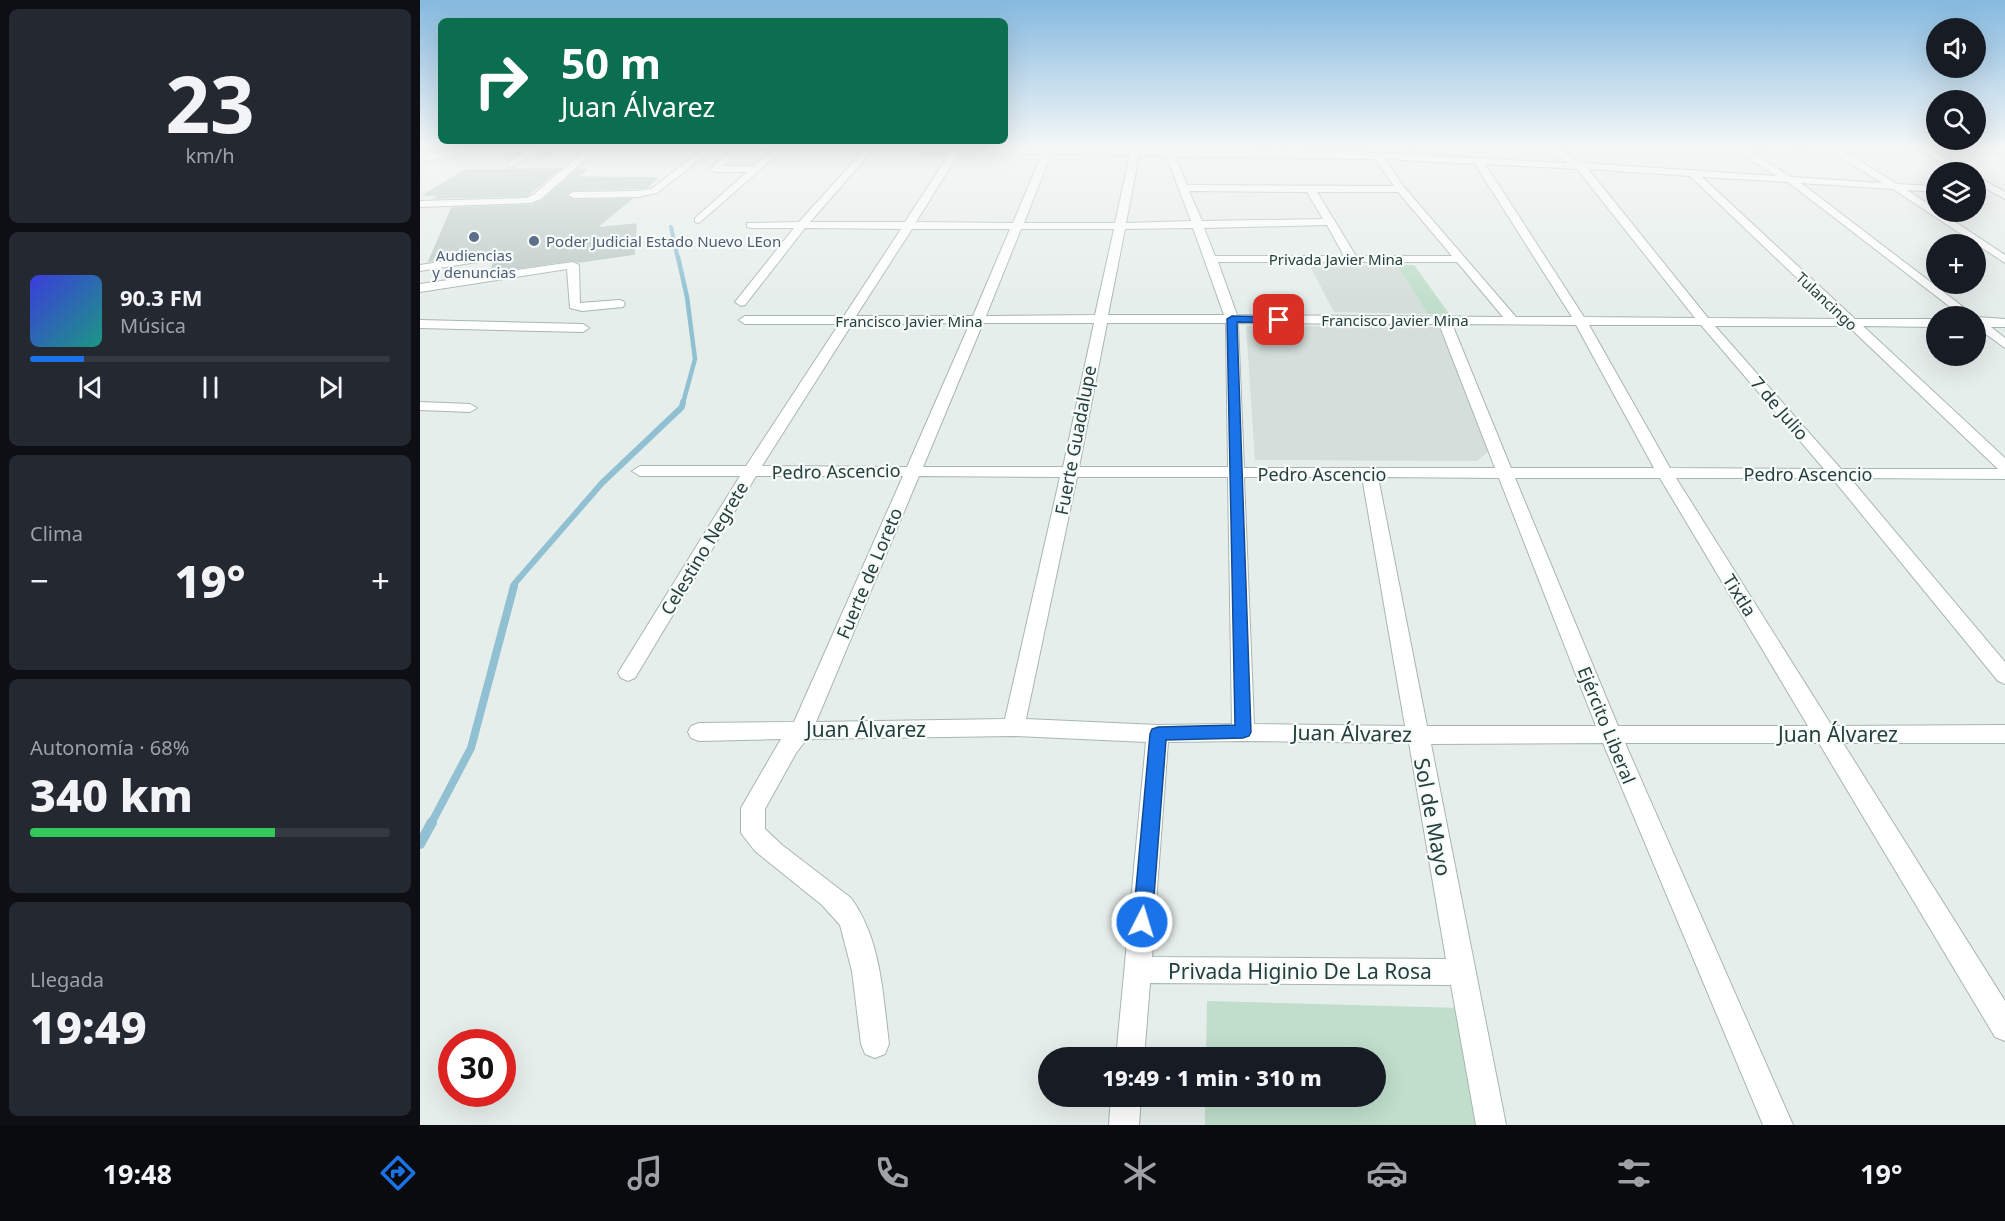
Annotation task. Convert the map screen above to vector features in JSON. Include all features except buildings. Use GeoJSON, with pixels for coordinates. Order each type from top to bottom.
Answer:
{"type":"FeatureCollection","features":[{"type":"Feature","properties":{"kind":"street"},"geometry":{"type":"LineString","coordinates":[[420,204],[527,201],[536,198]]}},
{"type":"Feature","properties":{"kind":"street"},"geometry":{"type":"LineString","coordinates":[[699,220],[724,198]]}},
{"type":"Feature","properties":{"kind":"street"},"geometry":{"type":"LineString","coordinates":[[741,302],[826,198]]}},
{"type":"Feature","properties":{"kind":"street","name":"Celestino Negrete"},"geometry":{"type":"LineString","coordinates":[[628,673],[750,472],[925,198]]}},
{"type":"Feature","properties":{"kind":"street","name":"Fuerte de Loreto"},"geometry":{"type":"LineString","coordinates":[[875,1044],[861,943],[844,908],[768,849],[753,833],[753,808],[788,747],[802,729],[1029,198]]}},
{"type":"Feature","properties":{"kind":"street","name":"Fuerte Guadalupe"},"geometry":{"type":"LineString","coordinates":[[1014,727],[1070,470],[1125,198]]}},
{"type":"Feature","properties":{"kind":"street"},"geometry":{"type":"LineString","coordinates":[[1187,198],[1232,319],[1243,732]]}},
{"type":"Feature","properties":{"kind":"street"},"geometry":{"type":"LineString","coordinates":[[1315,198],[1352,259]]}},
{"type":"Feature","properties":{"kind":"street"},"geometry":{"type":"LineString","coordinates":[[1408,198],[1513,321]]}},
{"type":"Feature","properties":{"kind":"street","name":"Tixtla"},"geometry":{"type":"LineString","coordinates":[[1502,198],[1581,322],[1665,473],[2005,1027]]}},
{"type":"Feature","properties":{"kind":"street","name":"7 de Julio"},"geometry":{"type":"LineString","coordinates":[[1605,198],[1705,321],[1838,475],[2005,676]]}},
{"type":"Feature","properties":{"kind":"street","name":"Tulancingo"},"geometry":{"type":"LineString","coordinates":[[1718,198],[2005,467]]}},
{"type":"Feature","properties":{"kind":"street"},"geometry":{"type":"LineString","coordinates":[[1814,198],[1955,306]]}},
{"type":"Feature","properties":{"kind":"street"},"geometry":{"type":"LineString","coordinates":[[1912,198],[2005,260]]}},
{"type":"Feature","properties":{"kind":"street"},"geometry":{"type":"LineString","coordinates":[[751,225],[1119,226],[1329,222]]}},
{"type":"Feature","properties":{"kind":"street"},"geometry":{"type":"LineString","coordinates":[[420,268],[486,258]]}},
{"type":"Feature","properties":{"kind":"street","name":"Privada Javier Mina"},"geometry":{"type":"LineString","coordinates":[[1211,259],[1461,259]]}},
{"type":"Feature","properties":{"kind":"street"},"geometry":{"type":"LineString","coordinates":[[420,288],[573,265],[574,305],[582,307],[619,304]]}},
{"type":"Feature","properties":{"kind":"street"},"geometry":{"type":"LineString","coordinates":[[420,283],[483,273]]}},
{"type":"Feature","properties":{"kind":"street","name":"Francisco Javier Mina"},"geometry":{"type":"LineString","coordinates":[[745,320],[847,322],[1232,319],[1926,323]]}},
{"type":"Feature","properties":{"kind":"street","name":"Ejército Liberal"},"geometry":{"type":"LineString","coordinates":[[1444,321],[1610,734],[1778,1125]]}},
{"type":"Feature","properties":{"kind":"street"},"geometry":{"type":"LineString","coordinates":[[1986,322],[2005,323]]}},
{"type":"Feature","properties":{"kind":"street"},"geometry":{"type":"LineString","coordinates":[[420,324],[583,328]]}},
{"type":"Feature","properties":{"kind":"street"},"geometry":{"type":"LineString","coordinates":[[1986,329],[2005,344]]}},
{"type":"Feature","properties":{"kind":"street"},"geometry":{"type":"LineString","coordinates":[[420,406],[470,408]]}},
{"type":"Feature","properties":{"kind":"street","name":"Pedro Ascencio"},"geometry":{"type":"LineString","coordinates":[[640,471],[1070,470],[1236,474],[2005,474]]}},
{"type":"Feature","properties":{"kind":"street","name":"Sol de Mayo"},"geometry":{"type":"LineString","coordinates":[[1369,474],[1491,1125]]}},
{"type":"Feature","properties":{"kind":"street","name":"Juan Álvarez"},"geometry":{"type":"LineString","coordinates":[[699,732],[1014,727],[1158,734],[1243,732],[1417,735],[2005,734]]}},
{"type":"Feature","properties":{"kind":"street"},"geometry":{"type":"LineString","coordinates":[[1131,1047],[1158,734]]}},
{"type":"Feature","properties":{"kind":"street","name":"Privada Higinio De La Rosa"},"geometry":{"type":"LineString","coordinates":[[1138,970],[1462,972]]}},
{"type":"Feature","properties":{"kind":"street"},"geometry":{"type":"LineString","coordinates":[[1124,1125],[1125,1107]]}},
{"type":"Feature","properties":{"kind":"shaded area"},"geometry":{"type":"Polygon","coordinates":[[[1397,265],[1428,314],[1334,312],[1310,266],[1397,265]]]}},
{"type":"Feature","properties":{"kind":"shaded area"},"geometry":{"type":"Polygon","coordinates":[[[1246,326],[1443,327],[1491,449],[1477,461],[1255,460],[1246,326]]]}},
{"type":"Feature","properties":{"kind":"green space"},"geometry":{"type":"Polygon","coordinates":[[[1397,265],[1414,265],[1450,315],[1428,314],[1397,265]]]}},
{"type":"Feature","properties":{"kind":"green space"},"geometry":{"type":"Polygon","coordinates":[[[1207,1001],[1462,1008],[1482,1125],[1205,1125],[1205,1107],[1386,1107],[1386,1047],[1206,1047],[1207,1001]]]}},
{"type":"Feature","properties":{"kind":"waterway"},"geometry":{"type":"LineString","coordinates":[[671,227],[678,259]]}},
{"type":"Feature","properties":{"kind":"waterway"},"geometry":{"type":"LineString","coordinates":[[678,257],[687,297],[695,359],[683,403]]}},
{"type":"Feature","properties":{"kind":"waterway"},"geometry":{"type":"LineString","coordinates":[[514,588],[515,583],[602,483],[682,407],[683,402]]}},
{"type":"Feature","properties":{"kind":"waterway"},"geometry":{"type":"LineString","coordinates":[[431,824],[471,748],[514,586]]}},
{"type":"Feature","properties":{"kind":"waterway"},"geometry":{"type":"LineString","coordinates":[[420,844],[432,822]]}},
{"type":"Feature","properties":{"kind":"place","name":"Audiencias y denuncias"},"geometry":{"type":"Point","coordinates":[474,237]}},
{"type":"Feature","properties":{"kind":"place","name":"Poder Judicial Estado Nuevo LEon"},"geometry":{"type":"Point","coordinates":[534,241]}},
{"type":"Feature","properties":{"kind":"route"},"geometry":{"type":"LineString","coordinates":[[1142,922],[1158,734],[1243,732],[1232,319],[1279,320]]}}]}
